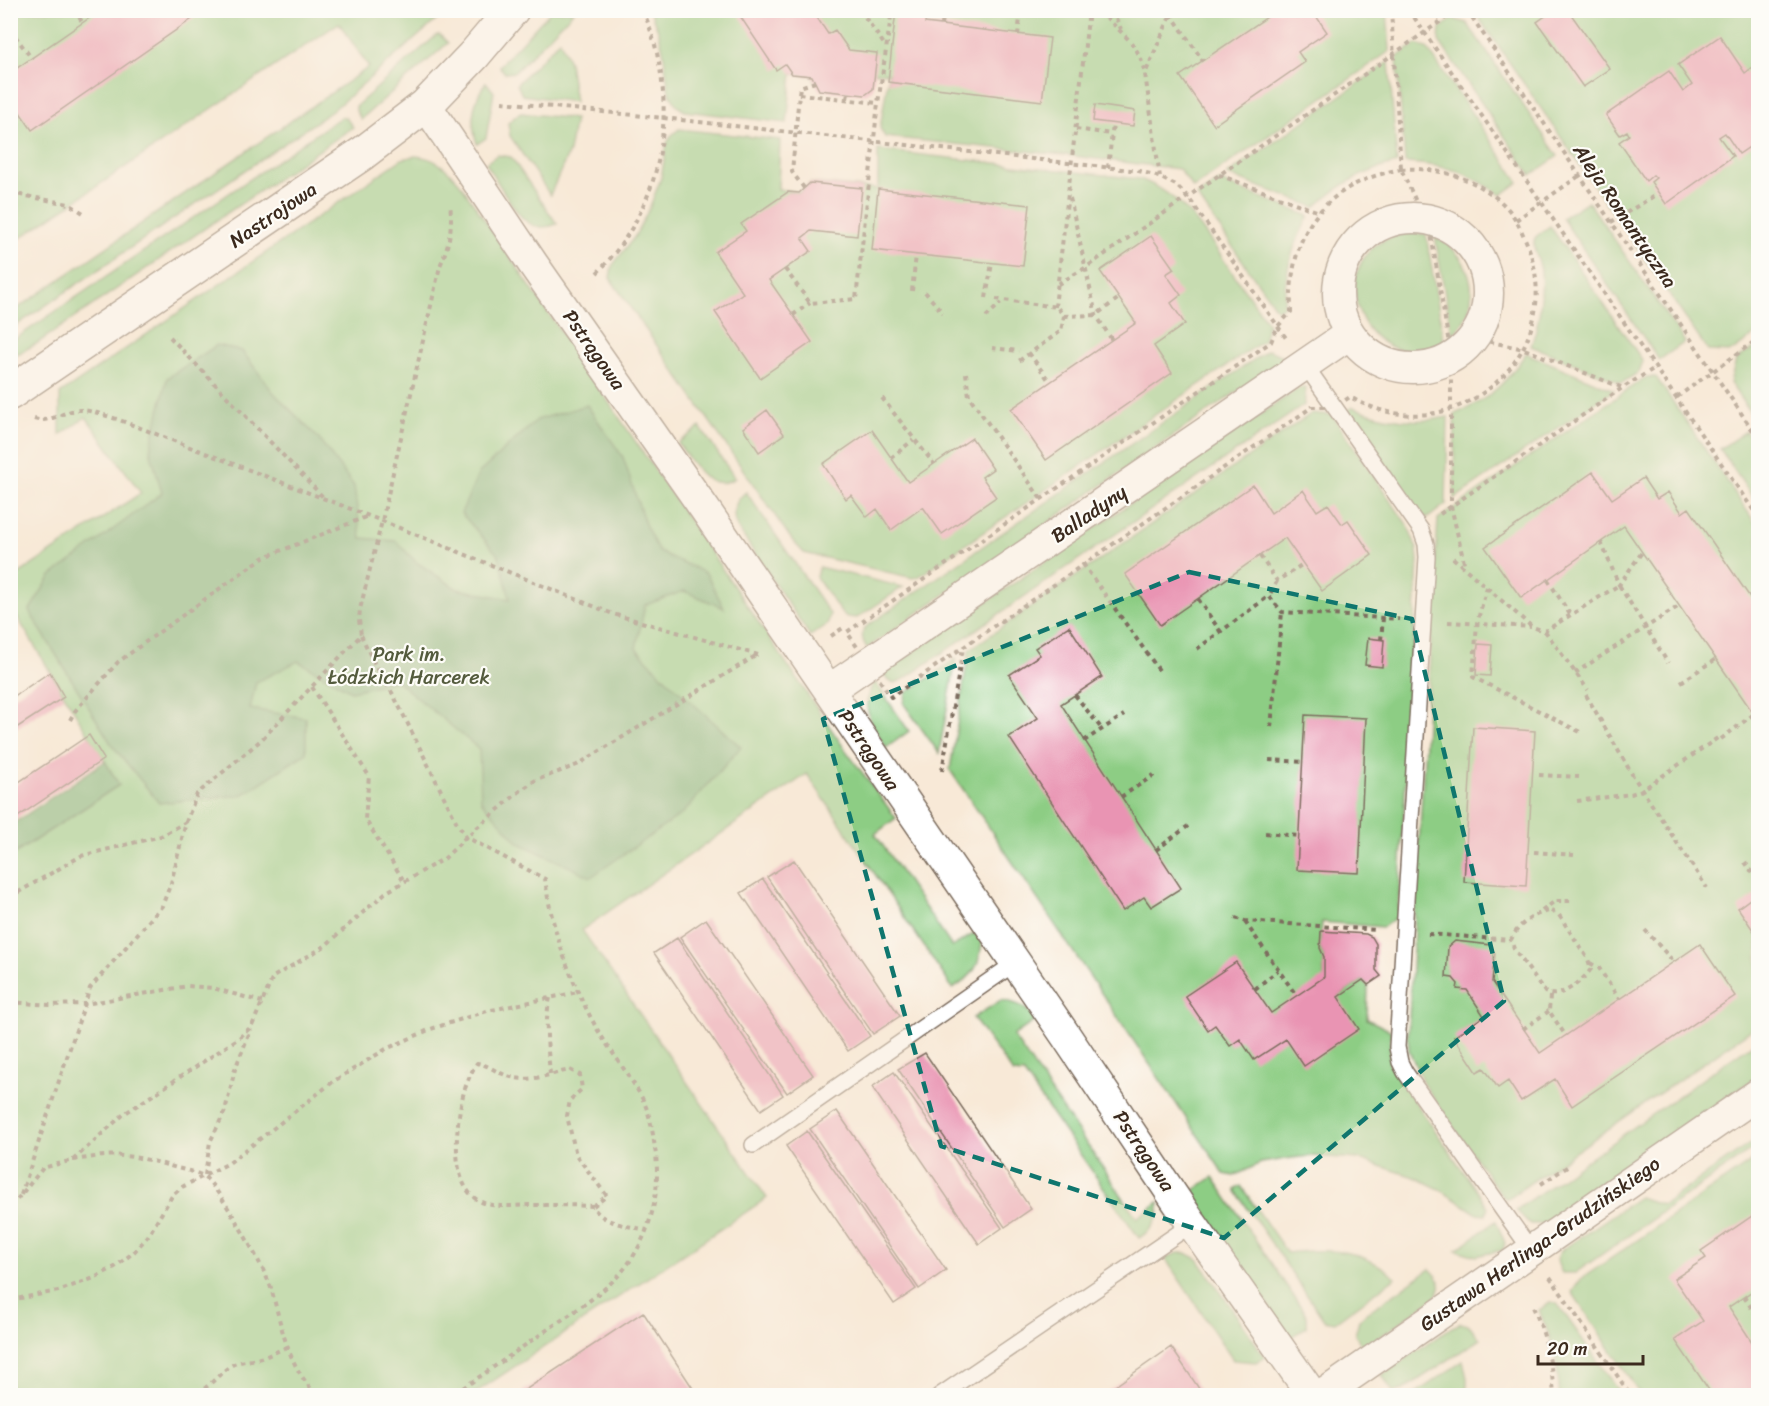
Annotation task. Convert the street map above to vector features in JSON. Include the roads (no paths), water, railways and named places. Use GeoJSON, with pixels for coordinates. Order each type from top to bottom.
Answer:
{"type":"FeatureCollection","features":[{"type":"Feature","properties":{"kind":"street","name":"Nastrojowa"},"geometry":{"type":"LineString","coordinates":[[19,405],[426,105],[499,16]]}},
{"type":"Feature","properties":{"kind":"street","name":"Pstrągowa"},"geometry":{"type":"LineString","coordinates":[[426,105],[1192,1224],[1313,1395]]}},
{"type":"Feature","properties":{"kind":"street"},"geometry":{"type":"LineString","coordinates":[[1401,219],[1437,221],[1450,225],[1464,236],[1478,256],[1487,287],[1487,304],[1478,330],[1462,347],[1427,367],[1407,369],[1386,364],[1368,355],[1348,335],[1340,314],[1339,295],[1347,258],[1358,241],[1387,223],[1401,219]]}},
{"type":"Feature","properties":{"kind":"street","name":"Balladyny"},"geometry":{"type":"LineString","coordinates":[[821,680],[1348,335]]}},
{"type":"Feature","properties":{"kind":"street","name":"Gustawa Herlinga-Grudzińskiego"},"geometry":{"type":"LineString","coordinates":[[1321,1395],[1758,1094]]}},
{"type":"Feature","properties":{"kind":"lane"},"geometry":{"type":"LineString","coordinates":[[1305,365],[1421,530],[1426,544],[1424,620],[1397,1047],[1400,1062],[1531,1250]]}},
{"type":"Feature","properties":{"kind":"lane"},"geometry":{"type":"LineString","coordinates":[[753,1145],[1015,963]]}},
{"type":"Feature","properties":{"kind":"lane"},"geometry":{"type":"LineString","coordinates":[[939,1395],[1192,1224]]}},
{"type":"Feature","properties":{"kind":"park label","name":"Park im. Łódzkich Harcerek"},"geometry":{"type":"Point","coordinates":[409,666]}}]}
